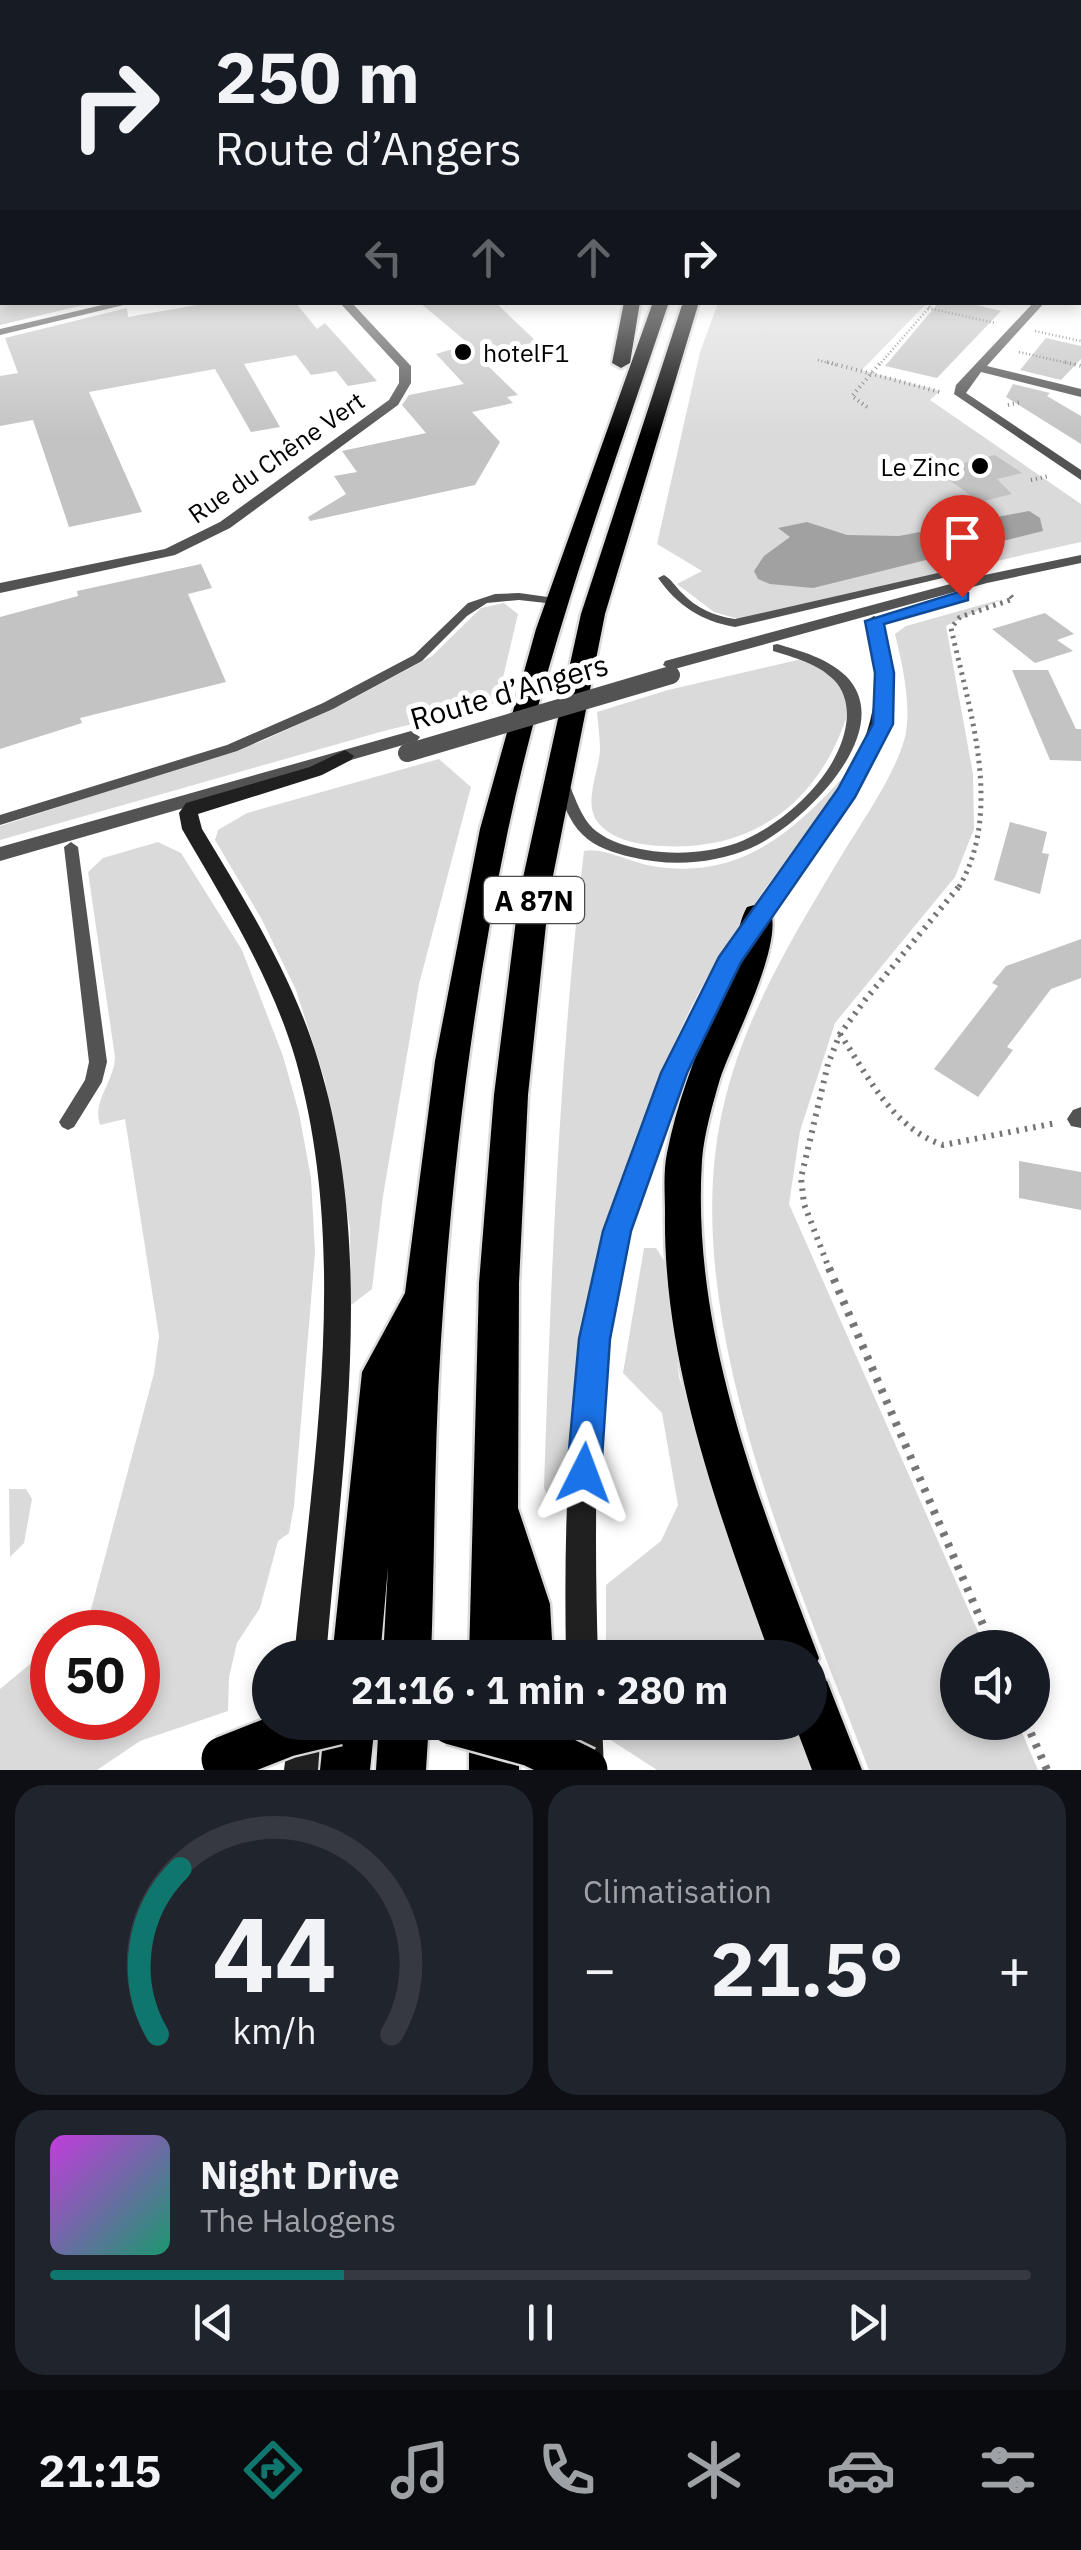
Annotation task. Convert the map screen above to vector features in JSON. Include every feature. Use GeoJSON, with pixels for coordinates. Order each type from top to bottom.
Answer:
{"type":"FeatureCollection","features":[{"type":"Feature","properties":{"kind":"highway"},"geometry":{"type":"LineString","coordinates":[[617,418],[610,395],[626,352],[632,305]]}},
{"type":"Feature","properties":{"kind":"highway","name":"A 87N"},"geometry":{"type":"LineString","coordinates":[[408,1640],[424,1297],[448,1093],[472,938],[494,827],[555,601],[660,305]]}},
{"type":"Feature","properties":{"kind":"highway","name":"A 87N"},"geometry":{"type":"LineString","coordinates":[[493,1640],[492,1493],[499,1283],[511,1095],[534,896],[561,781],[592,614],[687,314]]}},
{"type":"Feature","properties":{"kind":"highway"},"geometry":{"type":"LineString","coordinates":[[758,915],[752,962],[703,1079],[684,1157],[684,1260],[697,1350],[746,1525],[788,1640]]}},
{"type":"Feature","properties":{"kind":"highway"},"geometry":{"type":"LineString","coordinates":[[358,1640],[384,1372],[424,1297]]}},
{"type":"Feature","properties":{"kind":"highway"},"geometry":{"type":"LineString","coordinates":[[492,1493],[526,1604],[529,1640]]}},
{"type":"Feature","properties":{"kind":"highway"},"geometry":{"type":"LineString","coordinates":[[214,1765],[272,1740]]}},
{"type":"Feature","properties":{"kind":"highway"},"geometry":{"type":"LineString","coordinates":[[346,1770],[348,1740]]}},
{"type":"Feature","properties":{"kind":"highway"},"geometry":{"type":"LineString","coordinates":[[402,1770],[403,1740]]}},
{"type":"Feature","properties":{"kind":"highway"},"geometry":{"type":"LineString","coordinates":[[494,1740],[494,1770]]}},
{"type":"Feature","properties":{"kind":"highway"},"geometry":{"type":"LineString","coordinates":[[517,1740],[586,1770]]}},
{"type":"Feature","properties":{"kind":"highway"},"geometry":{"type":"LineString","coordinates":[[536,1740],[538,1770]]}},
{"type":"Feature","properties":{"kind":"highway"},"geometry":{"type":"LineString","coordinates":[[826,1740],[837,1770]]}},
{"type":"Feature","properties":{"kind":"main road"},"geometry":{"type":"LineString","coordinates":[[582,1640],[585,1440],[595,1339],[617,1231],[674,1073],[731,957],[848,792],[883,724],[884,673],[874,621]]}},
{"type":"Feature","properties":{"kind":"main road"},"geometry":{"type":"LineString","coordinates":[[311,1640],[333,1362],[336,1225],[324,1131],[309,1064],[269,960],[192,829],[188,813],[193,807],[316,771],[344,756]]}},
{"type":"Feature","properties":{"kind":"main road"},"geometry":{"type":"LineString","coordinates":[[301,1770],[303,1740]]}},
{"type":"Feature","properties":{"kind":"main road"},"geometry":{"type":"LineString","coordinates":[[585,1740],[586,1770]]}},
{"type":"Feature","properties":{"kind":"street"},"geometry":{"type":"LineString","coordinates":[[0,332],[118,305]]}},
{"type":"Feature","properties":{"kind":"street","name":"Rue du Chêne Vert"},"geometry":{"type":"LineString","coordinates":[[0,588],[170,552],[225,526],[394,402],[405,383],[405,366],[347,305]]}},
{"type":"Feature","properties":{"kind":"street"},"geometry":{"type":"LineString","coordinates":[[1037,305],[960,388],[960,394],[1081,476]]}},
{"type":"Feature","properties":{"kind":"street"},"geometry":{"type":"LineString","coordinates":[[979,368],[1081,392]]}},
{"type":"Feature","properties":{"kind":"street","name":"Route d’Angers"},"geometry":{"type":"LineString","coordinates":[[3,859],[70,848],[409,745],[986,579],[1081,559]]}},
{"type":"Feature","properties":{"kind":"street","name":"Route d’Angers"},"geometry":{"type":"LineString","coordinates":[[671,670],[777,648],[1004,585],[1034,571]]}},
{"type":"Feature","properties":{"kind":"street","name":"Route d’Angers"},"geometry":{"type":"LineString","coordinates":[[3,859],[344,756],[409,745]]}},
{"type":"Feature","properties":{"kind":"lane"},"geometry":{"type":"LineString","coordinates":[[664,578],[688,606],[710,618],[734,623],[951,573],[986,579]]}},
{"type":"Feature","properties":{"kind":"lane"},"geometry":{"type":"LineString","coordinates":[[0,820],[232,748],[294,722],[418,658],[435,646],[464,611],[486,600],[514,596],[555,601]]}},
{"type":"Feature","properties":{"kind":"lane"},"geometry":{"type":"LineString","coordinates":[[561,781],[584,828],[600,841],[628,851],[680,858],[706,856],[770,832],[808,802],[833,771],[854,730],[856,711],[854,695],[832,667],[802,653],[777,648]]}},
{"type":"Feature","properties":{"kind":"lane"},"geometry":{"type":"LineString","coordinates":[[68,1122],[92,1082],[98,1062],[70,848]]}},
{"type":"Feature","properties":{"kind":"path"},"geometry":{"type":"LineString","coordinates":[[867,407],[852,396],[931,305]]}},
{"type":"Feature","properties":{"kind":"path"},"geometry":{"type":"LineString","coordinates":[[928,308],[1000,324]]}},
{"type":"Feature","properties":{"kind":"path"},"geometry":{"type":"LineString","coordinates":[[1037,332],[1081,341]]}},
{"type":"Feature","properties":{"kind":"path"},"geometry":{"type":"LineString","coordinates":[[1019,352],[1081,366]]}},
{"type":"Feature","properties":{"kind":"path"},"geometry":{"type":"LineString","coordinates":[[818,360],[960,394]]}},
{"type":"Feature","properties":{"kind":"path"},"geometry":{"type":"LineString","coordinates":[[1031,480],[1049,476]]}},
{"type":"Feature","properties":{"kind":"path"},"geometry":{"type":"LineString","coordinates":[[985,1630],[804,1204],[803,1156],[820,1088],[840,1034],[952,899],[967,873],[982,819],[982,798],[973,727],[951,628],[960,618],[1014,599],[1004,585]]}},
{"type":"Feature","properties":{"kind":"path"},"geometry":{"type":"LineString","coordinates":[[840,1034],[908,1130],[929,1143],[943,1145],[1080,1118]]}},
{"type":"Feature","properties":{"kind":"path"},"geometry":{"type":"LineString","coordinates":[[1034,1740],[1047,1770]]}},
{"type":"Feature","properties":{"kind":"shaded area"},"geometry":{"type":"Polygon","coordinates":[[[717,305],[925,305],[862,370],[940,391],[930,400],[1081,504],[1081,542],[738,619],[714,612],[677,584],[702,571],[657,544],[700,352],[717,305]]]}},
{"type":"Feature","properties":{"kind":"shaded area"},"geometry":{"type":"Polygon","coordinates":[[[1029,511],[1040,518],[1043,531],[813,588],[770,584],[758,579],[754,571],[764,556],[790,537],[778,528],[807,522],[847,535],[899,536],[1029,511]]]}},
{"type":"Feature","properties":{"kind":"shaded area"},"geometry":{"type":"Polygon","coordinates":[[[1002,599],[946,626],[973,774],[974,829],[955,877],[835,1023],[800,1131],[789,1204],[977,1630],[940,1630],[940,1740],[1025,1740],[1038,1770],[869,1770],[827,1661],[827,1640],[819,1640],[754,1454],[732,1370],[717,1287],[712,1206],[719,1128],[727,1090],[768,985],[879,794],[902,746],[907,695],[895,634],[906,626],[1002,599]]]}},
{"type":"Feature","properties":{"kind":"shaded area"},"geometry":{"type":"Polygon","coordinates":[[[504,603],[518,614],[497,703],[380,732],[0,840],[0,826],[260,742],[347,702],[432,656],[481,608],[504,603]]]}},
{"type":"Feature","properties":{"kind":"shaded area"},"geometry":{"type":"Polygon","coordinates":[[[802,659],[832,677],[850,706],[838,740],[821,770],[801,796],[777,816],[720,842],[686,846],[634,842],[611,834],[599,824],[591,802],[600,750],[597,712],[668,690],[802,659]]]}},
{"type":"Feature","properties":{"kind":"shaded area"},"geometry":{"type":"Polygon","coordinates":[[[439,759],[471,787],[419,984],[383,1196],[372,1289],[351,1305],[350,1229],[325,1081],[296,990],[261,918],[215,840],[218,830],[247,813],[439,759]]]}},
{"type":"Feature","properties":{"kind":"shaded area"},"geometry":{"type":"Polygon","coordinates":[[[851,769],[725,947],[690,1010],[656,1085],[615,1201],[584,1320],[566,1487],[555,1496],[547,1495],[544,1488],[557,1169],[584,851],[684,869],[740,858],[787,830],[851,769]]]}},
{"type":"Feature","properties":{"kind":"shaded area"},"geometry":{"type":"Polygon","coordinates":[[[158,842],[181,853],[242,950],[283,1056],[311,1178],[315,1252],[289,1533],[278,1541],[260,1608],[237,1643],[229,1677],[228,1711],[160,1734],[160,1610],[91,1610],[154,1373],[159,1336],[125,1119],[100,1125],[98,1116],[115,1057],[88,872],[103,858],[158,842]]]}},
{"type":"Feature","properties":{"kind":"shaded area"},"geometry":{"type":"Polygon","coordinates":[[[644,1248],[656,1248],[667,1265],[679,1377],[766,1640],[606,1640],[606,1585],[661,1541],[678,1505],[662,1413],[623,1373],[644,1248]]]}},
{"type":"Feature","properties":{"kind":"shaded area"},"geometry":{"type":"Polygon","coordinates":[[[9,1489],[26,1489],[32,1499],[24,1543],[10,1557],[9,1489]]]}},
{"type":"Feature","properties":{"kind":"shaded area"},"geometry":{"type":"Polygon","coordinates":[[[30,1664],[30,1740],[143,1740],[97,1770],[0,1770],[0,1689],[30,1664]]]}},
{"type":"Feature","properties":{"kind":"shaded area"},"geometry":{"type":"Polygon","coordinates":[[[611,1740],[801,1740],[811,1770],[657,1770],[611,1740]]]}},
{"type":"Feature","properties":{"kind":"building"},"geometry":{"type":"Polygon","coordinates":[[[0,305],[83,305],[0,325],[0,305]]]}},
{"type":"Feature","properties":{"kind":"building"},"geometry":{"type":"Polygon","coordinates":[[[197,305],[297,305],[317,329],[325,323],[377,381],[348,386],[336,371],[311,375],[296,355],[244,364],[280,427],[251,432],[215,369],[89,392],[142,512],[69,527],[33,420],[0,426],[0,376],[18,373],[5,338],[127,308],[128,317],[197,305]]]}},
{"type":"Feature","properties":{"kind":"building"},"geometry":{"type":"Polygon","coordinates":[[[423,305],[498,305],[537,342],[512,347],[523,357],[486,364],[518,395],[507,397],[513,403],[472,412],[500,442],[475,485],[310,521],[308,517],[346,494],[334,476],[357,472],[342,451],[426,433],[402,405],[409,395],[464,384],[436,354],[469,344],[423,305]]]}},
{"type":"Feature","properties":{"kind":"building"},"geometry":{"type":"Polygon","coordinates":[[[936,305],[976,305],[1001,311],[937,378],[885,366],[936,305]]]}},
{"type":"Feature","properties":{"kind":"building"},"geometry":{"type":"Polygon","coordinates":[[[1046,338],[1081,346],[1081,359],[1061,380],[1020,370],[1046,338]]]}},
{"type":"Feature","properties":{"kind":"building"},"geometry":{"type":"Polygon","coordinates":[[[1013,384],[1050,393],[1047,396],[1081,416],[1081,444],[1006,397],[1013,384]]]}},
{"type":"Feature","properties":{"kind":"building"},"geometry":{"type":"Polygon","coordinates":[[[995,455],[1022,473],[997,479],[1012,494],[980,502],[935,470],[995,455]]]}},
{"type":"Feature","properties":{"kind":"building"},"geometry":{"type":"Polygon","coordinates":[[[201,564],[212,588],[188,594],[226,682],[80,718],[82,723],[0,749],[0,617],[78,596],[77,591],[201,564]]]}},
{"type":"Feature","properties":{"kind":"building"},"geometry":{"type":"Polygon","coordinates":[[[1045,613],[1074,634],[1057,640],[1073,651],[1035,663],[992,629],[1045,613]]]}},
{"type":"Feature","properties":{"kind":"building"},"geometry":{"type":"Polygon","coordinates":[[[1012,670],[1048,670],[1076,729],[1081,729],[1081,761],[1050,760],[1012,670]]]}},
{"type":"Feature","properties":{"kind":"building"},"geometry":{"type":"Polygon","coordinates":[[[1010,822],[1047,832],[1042,853],[1049,854],[1040,894],[994,880],[1010,822]]]}},
{"type":"Feature","properties":{"kind":"building"},"geometry":{"type":"Polygon","coordinates":[[[1081,939],[1081,978],[1051,989],[1007,1047],[1013,1050],[978,1097],[934,1069],[998,986],[992,983],[1006,966],[1081,939]]]}},
{"type":"Feature","properties":{"kind":"building"},"geometry":{"type":"Polygon","coordinates":[[[1019,1161],[1081,1172],[1081,1210],[1019,1198],[1019,1161]]]}},
{"type":"Feature","properties":{"kind":"place","name":"hotelF1"},"geometry":{"type":"Point","coordinates":[463,352]}},
{"type":"Feature","properties":{"kind":"place","name":"Le Zinc"},"geometry":{"type":"Point","coordinates":[980,466]}},
{"type":"Feature","properties":{"kind":"route"},"geometry":{"type":"LineString","coordinates":[[584,1473],[595,1339],[617,1231],[674,1073],[731,957],[848,792],[883,724],[884,673],[874,621],[962,597]]}}]}
